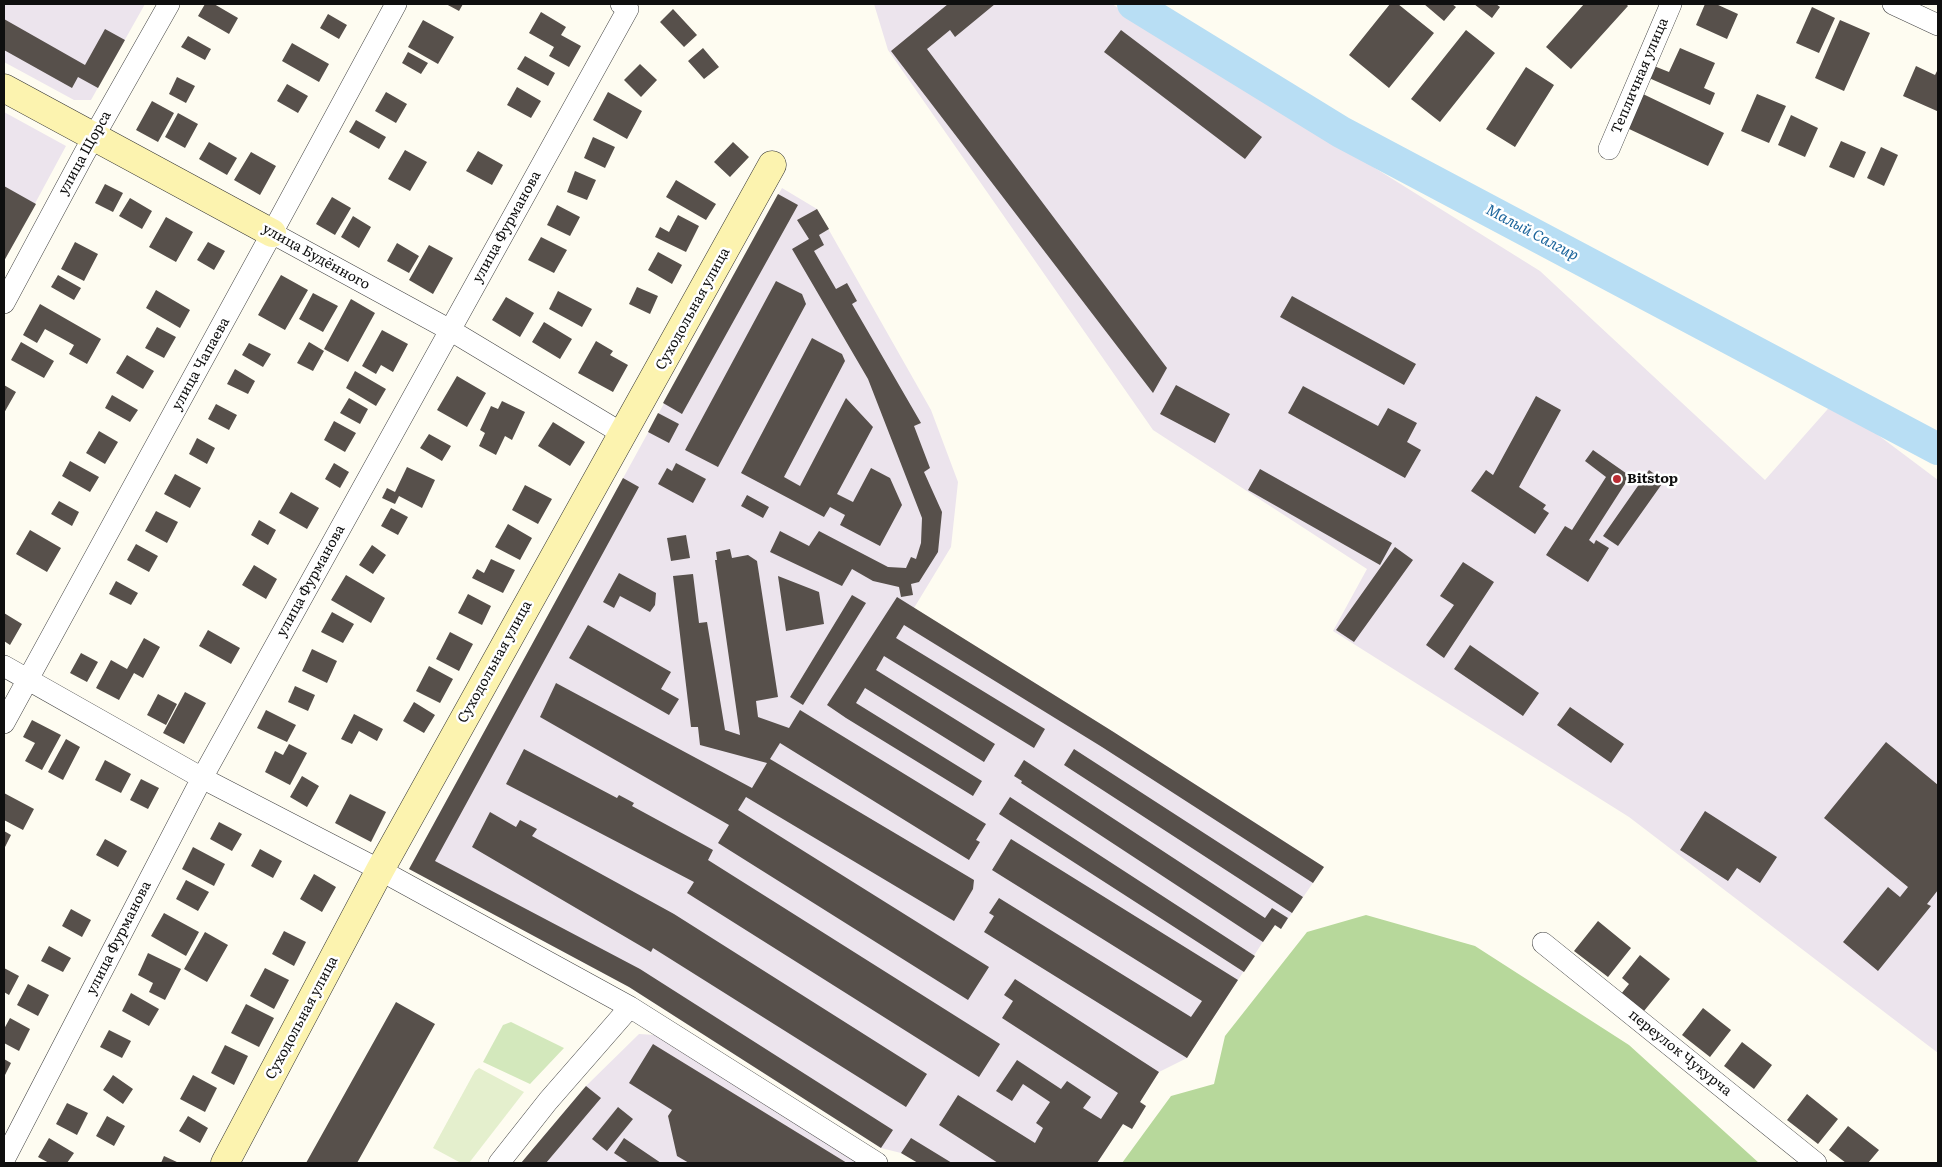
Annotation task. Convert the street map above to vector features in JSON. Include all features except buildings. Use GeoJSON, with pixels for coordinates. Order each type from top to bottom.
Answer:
{"type":"FeatureCollection","features":[{"type":"Feature","properties":{"kind":"street","name":"улица Щорса"},"geometry":{"type":"LineString","coordinates":[[4,303],[169,4]]}},
{"type":"Feature","properties":{"kind":"street","name":"улица Чапаева"},"geometry":{"type":"LineString","coordinates":[[4,723],[396,4]]}},
{"type":"Feature","properties":{"kind":"street","name":"Тепличная улица"},"geometry":{"type":"LineString","coordinates":[[1609,149],[1671,4]]}},
{"type":"Feature","properties":{"kind":"street"},"geometry":{"type":"LineString","coordinates":[[1893,4],[1938,25]]}},
{"type":"Feature","properties":{"kind":"street","name":"улица Фурманова"},"geometry":{"type":"LineString","coordinates":[[4,1160],[202,778],[450,330],[624,6]]}},
{"type":"Feature","properties":{"kind":"street","name":"улица Будённого"},"geometry":{"type":"LineString","coordinates":[[4,88],[450,330],[623,434]]}},
{"type":"Feature","properties":{"kind":"street","name":"Суходольная улица"},"geometry":{"type":"LineString","coordinates":[[226,1163],[380,870],[772,165]]}},
{"type":"Feature","properties":{"kind":"street"},"geometry":{"type":"LineString","coordinates":[[4,666],[202,778],[380,870],[630,1006],[877,1163]]}},
{"type":"Feature","properties":{"kind":"street","name":"переулок Чукурча"},"geometry":{"type":"LineString","coordinates":[[1543,943],[1816,1163]]}},
{"type":"Feature","properties":{"kind":"street"},"geometry":{"type":"LineString","coordinates":[[499,1163],[630,1006]]}},
{"type":"Feature","properties":{"kind":"shaded area"},"geometry":{"type":"Polygon","coordinates":[[[4,4],[145,4],[91,100],[74,100],[4,62],[4,4]]]}},
{"type":"Feature","properties":{"kind":"shaded area"},"geometry":{"type":"Polygon","coordinates":[[[874,4],[1112,4],[1540,271],[1765,480],[1834,402],[1938,480],[1938,1053],[1629,817],[1333,631],[1367,569],[1153,430],[888,50],[874,4]]]}},
{"type":"Feature","properties":{"kind":"shaded area"},"geometry":{"type":"Polygon","coordinates":[[[4,112],[66,146],[4,261],[4,112]]]}},
{"type":"Feature","properties":{"kind":"shaded area"},"geometry":{"type":"Polygon","coordinates":[[[782,188],[817,209],[931,410],[958,482],[951,547],[914,608],[1112,731],[1324,867],[1281,929],[1274,925],[1187,1058],[1159,1072],[1140,1102],[1146,1106],[1132,1129],[1123,1124],[1097,1163],[1089,1163],[1074,1154],[1035,1143],[1022,1163],[918,1163],[901,1153],[881,1148],[629,987],[409,869],[782,188]]]}},
{"type":"Feature","properties":{"kind":"shaded area"},"geometry":{"type":"Polygon","coordinates":[[[639,1034],[656,1035],[859,1163],[521,1163],[586,1086],[639,1034]]]}},
{"type":"Feature","properties":{"kind":"green space"},"geometry":{"type":"Polygon","coordinates":[[[1366,915],[1475,946],[1629,1045],[1759,1163],[1122,1163],[1171,1096],[1214,1084],[1225,1036],[1307,932],[1366,915]]]}},
{"type":"Feature","properties":{"kind":"green space"},"geometry":{"type":"Polygon","coordinates":[[[511,1022],[564,1048],[530,1084],[483,1062],[503,1025],[511,1022]]]}},
{"type":"Feature","properties":{"kind":"green space"},"geometry":{"type":"Polygon","coordinates":[[[479,1068],[524,1092],[469,1163],[461,1163],[433,1148],[475,1071],[479,1068]]]}},
{"type":"Feature","properties":{"kind":"waterway","name":"Малый Салгир"},"geometry":{"type":"LineString","coordinates":[[1133,4],[1341,132],[1938,449]]}},
{"type":"Feature","properties":{"kind":"place","name":"Bitstop"},"geometry":{"type":"Point","coordinates":[1617,479]}}]}
